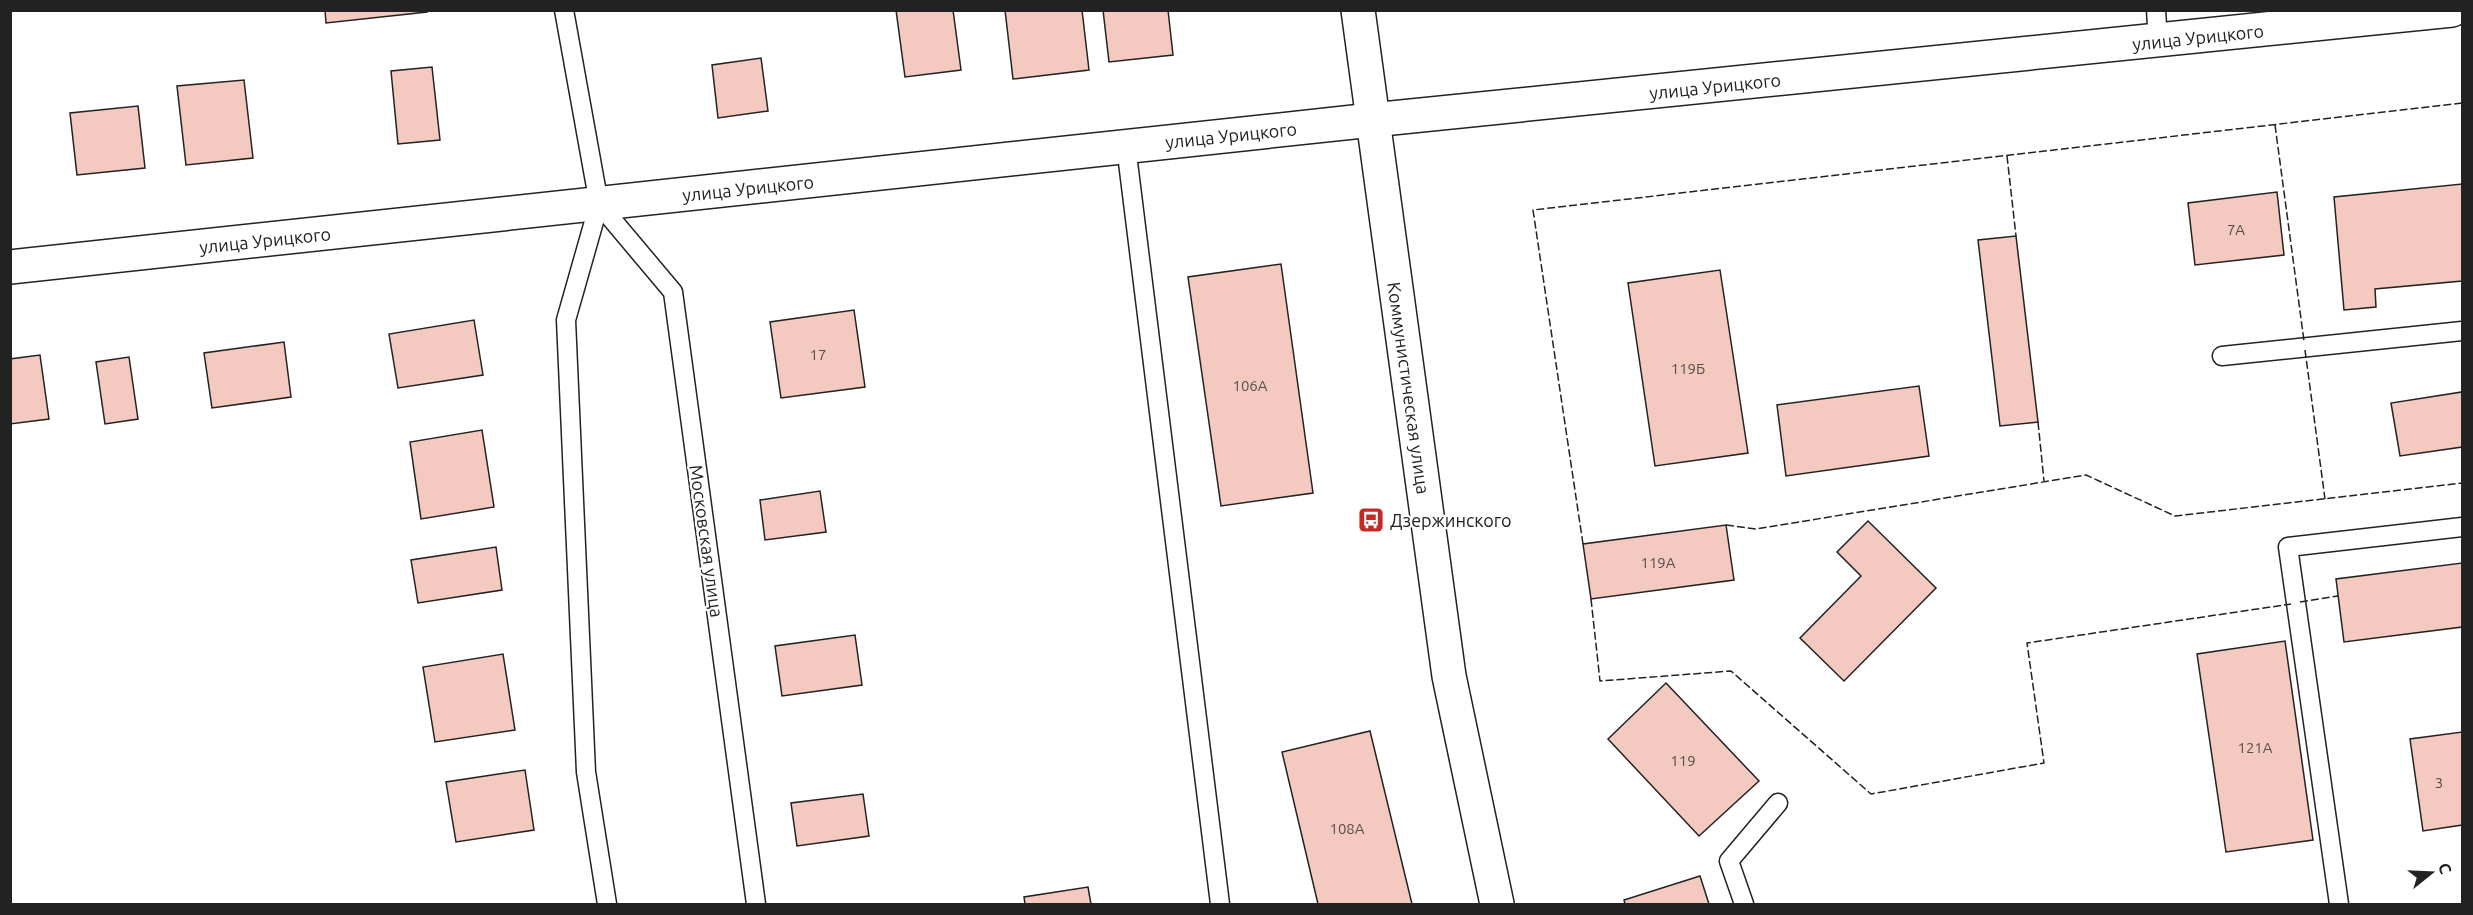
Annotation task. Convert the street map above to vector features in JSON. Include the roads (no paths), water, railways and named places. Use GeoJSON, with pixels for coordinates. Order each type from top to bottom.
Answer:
{"type":"FeatureCollection","features":[{"type":"Feature","properties":{"kind":"street","name":"Коммунистическая улица"},"geometry":{"type":"LineString","coordinates":[[1358,10],[1449,675],[1497,904]]}},
{"type":"Feature","properties":{"kind":"street","name":"улица Урицкого"},"geometry":{"type":"LineString","coordinates":[[10,267],[1372,120],[2157,26],[2452,10]]}},
{"type":"Feature","properties":{"kind":"lane","name":"Московская улица"},"geometry":{"type":"LineString","coordinates":[[564,10],[599,204],[566,320],[586,772],[607,904]]}},
{"type":"Feature","properties":{"kind":"lane"},"geometry":{"type":"LineString","coordinates":[[1126,146],[1220,904]]}},
{"type":"Feature","properties":{"kind":"lane","name":"Московская улица"},"geometry":{"type":"LineString","coordinates":[[599,204],[673,292],[756,904]]}},
{"type":"Feature","properties":{"kind":"lane"},"geometry":{"type":"LineString","coordinates":[[2222,356],[2463,331]]}},
{"type":"Feature","properties":{"kind":"lane"},"geometry":{"type":"LineString","coordinates":[[2339,904],[2289,547],[2463,527]]}},
{"type":"Feature","properties":{"kind":"lane"},"geometry":{"type":"LineString","coordinates":[[1744,904],[1729,861],[1778,803]]}},
{"type":"Feature","properties":{"kind":"place","name":"Дзержинского"},"geometry":{"type":"Point","coordinates":[1371,520]}}]}
